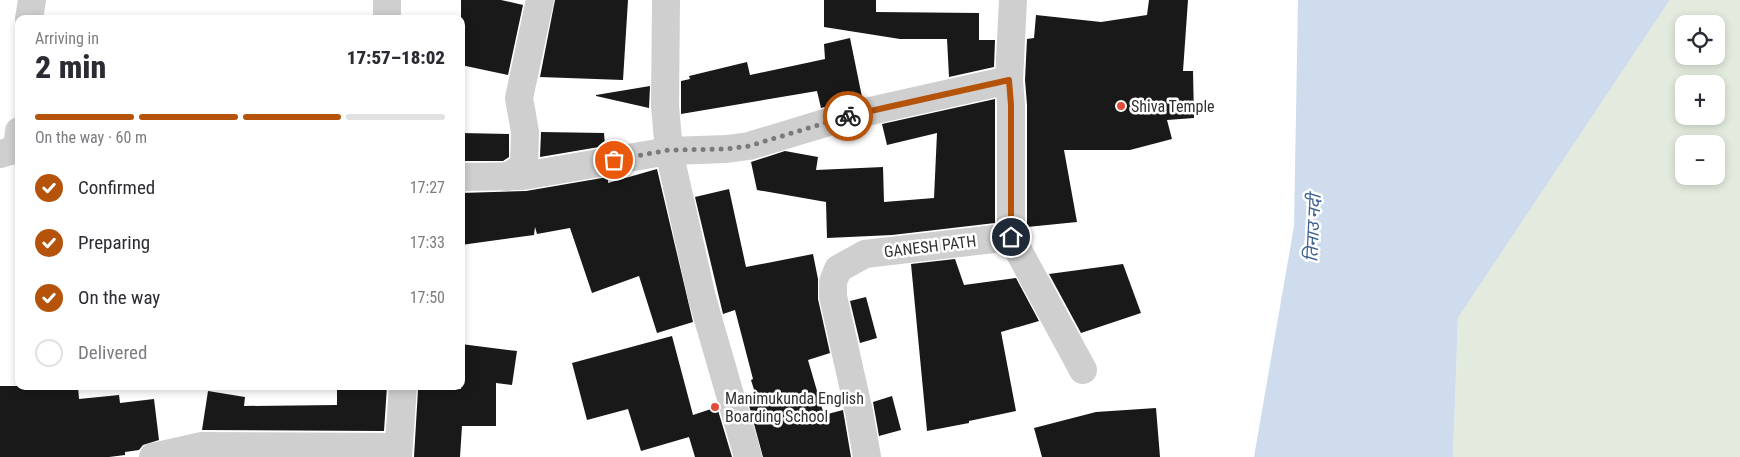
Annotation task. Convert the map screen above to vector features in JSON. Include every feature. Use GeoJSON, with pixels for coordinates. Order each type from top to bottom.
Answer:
{"type":"FeatureCollection","features":[{"type":"Feature","properties":{"kind":"street"},"geometry":{"type":"LineString","coordinates":[[30,15],[32,0]]}},
{"type":"Feature","properties":{"kind":"street"},"geometry":{"type":"LineString","coordinates":[[387,0],[387,15]]}},
{"type":"Feature","properties":{"kind":"street"},"geometry":{"type":"LineString","coordinates":[[507,176],[524,166],[525,132],[519,98],[540,0]]}},
{"type":"Feature","properties":{"kind":"street"},"geometry":{"type":"LineString","coordinates":[[666,0],[665,106],[669,150],[702,298],[748,457]]}},
{"type":"Feature","properties":{"kind":"street"},"geometry":{"type":"LineString","coordinates":[[1012,0],[1009,80],[1011,105],[1011,237],[1083,370]]}},
{"type":"Feature","properties":{"kind":"street"},"geometry":{"type":"LineString","coordinates":[[465,177],[522,176],[669,150],[727,149],[749,146],[848,116],[1009,80]]}},
{"type":"Feature","properties":{"kind":"street","name":"GANESH PATH"},"geometry":{"type":"LineString","coordinates":[[867,457],[833,296],[833,282],[838,269],[865,254],[1011,237]]}},
{"type":"Feature","properties":{"kind":"street"},"geometry":{"type":"LineString","coordinates":[[153,457],[202,446],[398,452],[403,390]]}},
{"type":"Feature","properties":{"kind":"shaded area"},"geometry":{"type":"Polygon","coordinates":[[[1670,0],[1740,0],[1740,457],[1453,457],[1458,318],[1670,0]]]}},
{"type":"Feature","properties":{"kind":"water","name":"तिनाउ नदी"},"geometry":{"type":"Polygon","coordinates":[[[1298,0],[1670,0],[1458,318],[1453,457],[1254,457],[1294,226],[1298,0]]]}},
{"type":"Feature","properties":{"kind":"building"},"geometry":{"type":"Polygon","coordinates":[[[461,0],[501,0],[523,5],[508,75],[465,66],[465,15],[461,15],[461,0]]]}},
{"type":"Feature","properties":{"kind":"building"},"geometry":{"type":"Polygon","coordinates":[[[555,0],[628,0],[623,80],[540,77],[555,0]]]}},
{"type":"Feature","properties":{"kind":"building"},"geometry":{"type":"Polygon","coordinates":[[[824,0],[876,0],[876,12],[979,13],[979,40],[995,40],[994,67],[949,77],[947,39],[900,39],[824,27],[824,0]]]}},
{"type":"Feature","properties":{"kind":"building"},"geometry":{"type":"Polygon","coordinates":[[[1149,0],[1188,0],[1183,71],[1193,71],[1194,118],[1167,120],[1172,139],[1130,150],[1064,150],[1077,222],[1027,227],[1027,105],[1025,80],[1027,39],[1034,38],[1036,15],[1101,22],[1147,15],[1149,0]]]}},
{"type":"Feature","properties":{"kind":"building"},"geometry":{"type":"Polygon","coordinates":[[[850,38],[862,97],[821,108],[817,91],[681,114],[681,81],[690,79],[689,76],[747,62],[750,75],[825,59],[824,44],[850,38]]]}},
{"type":"Feature","properties":{"kind":"building"},"geometry":{"type":"Polygon","coordinates":[[[650,86],[649,108],[596,96],[596,95],[650,86]]]}},
{"type":"Feature","properties":{"kind":"building"},"geometry":{"type":"Polygon","coordinates":[[[995,99],[995,223],[892,235],[827,238],[826,202],[757,190],[751,162],[785,151],[818,157],[816,170],[883,167],[884,202],[934,198],[937,133],[887,145],[882,124],[995,99]]]}},
{"type":"Feature","properties":{"kind":"building"},"geometry":{"type":"Polygon","coordinates":[[[541,132],[604,133],[605,146],[540,157],[541,132]]]}},
{"type":"Feature","properties":{"kind":"building"},"geometry":{"type":"Polygon","coordinates":[[[465,133],[509,134],[509,157],[503,161],[465,161],[465,133]]]}},
{"type":"Feature","properties":{"kind":"building"},"geometry":{"type":"Polygon","coordinates":[[[657,169],[693,322],[657,333],[639,276],[592,293],[570,228],[537,234],[535,227],[534,235],[465,244],[465,193],[526,191],[608,177],[608,183],[657,169]]]}},
{"type":"Feature","properties":{"kind":"building"},"geometry":{"type":"Polygon","coordinates":[[[729,189],[746,267],[813,254],[818,279],[818,299],[830,353],[808,360],[824,415],[843,410],[851,457],[763,457],[747,398],[756,396],[751,380],[753,379],[735,310],[723,314],[695,197],[729,189]]]}},
{"type":"Feature","properties":{"kind":"building"},"geometry":{"type":"Polygon","coordinates":[[[955,259],[964,285],[1016,278],[1039,321],[1001,332],[1016,411],[927,431],[911,264],[955,259]]]}},
{"type":"Feature","properties":{"kind":"building"},"geometry":{"type":"Polygon","coordinates":[[[1123,264],[1141,313],[1081,333],[1049,274],[1123,264]]]}},
{"type":"Feature","properties":{"kind":"building"},"geometry":{"type":"Polygon","coordinates":[[[866,297],[877,338],[860,343],[850,301],[866,297]]]}},
{"type":"Feature","properties":{"kind":"building"},"geometry":{"type":"Polygon","coordinates":[[[672,336],[693,415],[717,407],[732,457],[695,457],[689,437],[641,451],[628,409],[587,420],[572,363],[672,336]]]}},
{"type":"Feature","properties":{"kind":"building"},"geometry":{"type":"Polygon","coordinates":[[[465,344],[517,351],[512,385],[496,383],[496,426],[462,426],[460,457],[414,457],[418,390],[465,390],[465,344]]]}},
{"type":"Feature","properties":{"kind":"building"},"geometry":{"type":"Polygon","coordinates":[[[0,386],[15,386],[15,390],[78,390],[79,399],[119,395],[120,403],[154,399],[159,440],[143,445],[139,450],[125,452],[125,455],[109,457],[0,457],[0,386]]]}},
{"type":"Feature","properties":{"kind":"building"},"geometry":{"type":"Polygon","coordinates":[[[337,390],[387,390],[384,431],[202,430],[208,391],[245,397],[244,406],[337,405],[337,390]]]}},
{"type":"Feature","properties":{"kind":"building"},"geometry":{"type":"Polygon","coordinates":[[[892,396],[901,430],[879,436],[873,402],[892,396]]]}},
{"type":"Feature","properties":{"kind":"building"},"geometry":{"type":"Polygon","coordinates":[[[1156,408],[1160,457],[1042,457],[1034,428],[1096,412],[1156,408]]]}},
{"type":"Feature","properties":{"kind":"way so far"},"geometry":{"type":"LineString","coordinates":[[614,160],[669,150],[727,149],[749,146],[848,116]]}},
{"type":"Feature","properties":{"kind":"place","name":"Shiva Temple"},"geometry":{"type":"Point","coordinates":[1121,106]}},
{"type":"Feature","properties":{"kind":"place","name":"Manimukunda English Boarding School"},"geometry":{"type":"Point","coordinates":[715,407]}},
{"type":"Feature","properties":{"kind":"route"},"geometry":{"type":"LineString","coordinates":[[848,116],[1009,80],[1011,105],[1011,237]]}}]}
